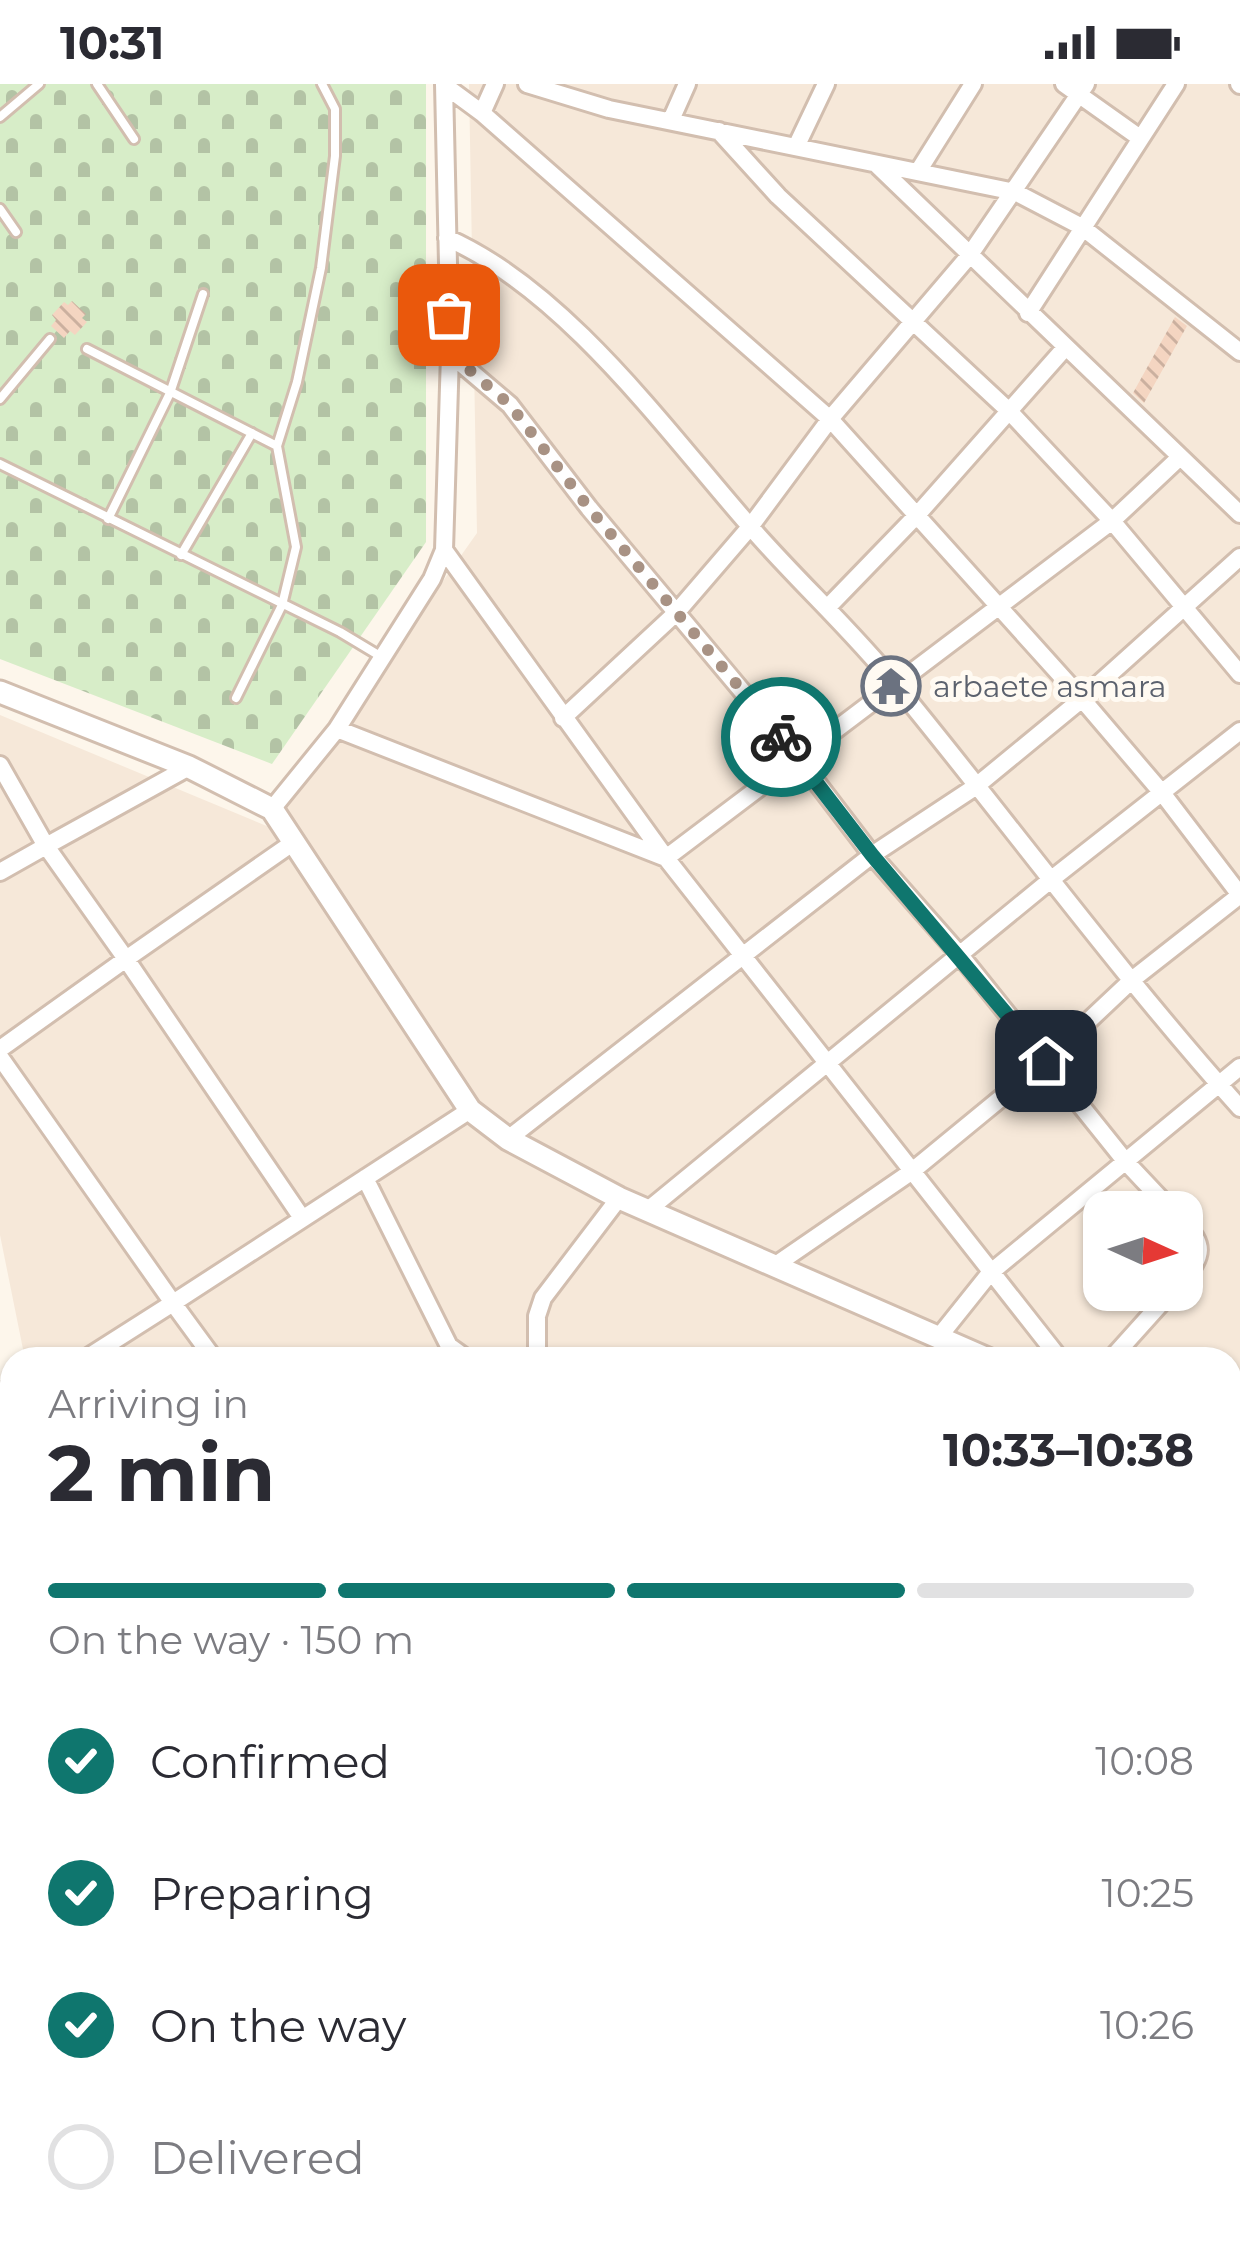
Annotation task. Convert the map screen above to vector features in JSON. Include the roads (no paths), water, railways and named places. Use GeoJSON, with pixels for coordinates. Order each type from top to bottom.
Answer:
{"type":"FeatureCollection","features":[{"type":"Feature","properties":{"kind":"street"},"geometry":{"type":"LineString","coordinates":[[482,113],[494,84]]}},
{"type":"Feature","properties":{"kind":"street"},"geometry":{"type":"LineString","coordinates":[[527,84],[574,91],[671,120],[1015,192],[1082,227],[1240,352]]}},
{"type":"Feature","properties":{"kind":"street"},"geometry":{"type":"LineString","coordinates":[[671,120],[687,84]]}},
{"type":"Feature","properties":{"kind":"street"},"geometry":{"type":"LineString","coordinates":[[796,147],[826,84]]}},
{"type":"Feature","properties":{"kind":"street"},"geometry":{"type":"LineString","coordinates":[[1028,313],[1176,84]]}},
{"type":"Feature","properties":{"kind":"street"},"geometry":{"type":"LineString","coordinates":[[444,85],[482,113],[830,419],[1082,699],[1240,895],[1133,979],[1046,1061],[911,1172],[777,1264]]}},
{"type":"Feature","properties":{"kind":"street"},"geometry":{"type":"LineString","coordinates":[[272,809],[337,729],[432,579],[444,550],[451,354],[444,85]]}},
{"type":"Feature","properties":{"kind":"street"},"geometry":{"type":"LineString","coordinates":[[920,170],[964,87]]}},
{"type":"Feature","properties":{"kind":"street"},"geometry":{"type":"LineString","coordinates":[[563,718],[676,613],[750,527],[830,419],[969,256],[1015,192],[1076,88],[1140,138]]}},
{"type":"Feature","properties":{"kind":"street"},"geometry":{"type":"LineString","coordinates":[[718,130],[778,196],[1008,410],[1112,521],[1240,674]]}},
{"type":"Feature","properties":{"kind":"street"},"geometry":{"type":"LineString","coordinates":[[876,164],[1240,514]]}},
{"type":"Feature","properties":{"kind":"street"},"geometry":{"type":"LineString","coordinates":[[447,238],[503,267],[565,321],[694,459],[750,527],[896,684],[1240,1108]]}},
{"type":"Feature","properties":{"kind":"street"},"geometry":{"type":"LineString","coordinates":[[828,607],[918,514],[1064,349]]}},
{"type":"Feature","properties":{"kind":"street"},"geometry":{"type":"LineString","coordinates":[[451,354],[510,405],[872,855],[1154,1191]]}},
{"type":"Feature","properties":{"kind":"street"},"geometry":{"type":"LineString","coordinates":[[667,858],[1112,521],[1179,458]]}},
{"type":"Feature","properties":{"kind":"street"},"geometry":{"type":"LineString","coordinates":[[444,550],[667,858],[1050,1347]]}},
{"type":"Feature","properties":{"kind":"street"},"geometry":{"type":"LineString","coordinates":[[508,1139],[872,855],[975,787],[1082,699],[1240,557]]}},
{"type":"Feature","properties":{"kind":"street"},"geometry":{"type":"LineString","coordinates":[[0,692],[188,767],[272,809],[470,1110],[508,1139],[619,1198],[961,1347]]}},
{"type":"Feature","properties":{"kind":"street"},"geometry":{"type":"LineString","coordinates":[[337,729],[667,858]]}},
{"type":"Feature","properties":{"kind":"street"},"geometry":{"type":"LineString","coordinates":[[648,1210],[1240,731]]}},
{"type":"Feature","properties":{"kind":"street"},"geometry":{"type":"LineString","coordinates":[[0,765],[46,846],[302,1218]]}},
{"type":"Feature","properties":{"kind":"street"},"geometry":{"type":"LineString","coordinates":[[0,872],[188,767]]}},
{"type":"Feature","properties":{"kind":"street"},"geometry":{"type":"LineString","coordinates":[[205,1347],[0,1053],[126,958],[294,842]]}},
{"type":"Feature","properties":{"kind":"street"},"geometry":{"type":"LineString","coordinates":[[938,1337],[990,1273],[1240,1067]]}},
{"type":"Feature","properties":{"kind":"street"},"geometry":{"type":"LineString","coordinates":[[104,1347],[470,1110]]}},
{"type":"Feature","properties":{"kind":"street"},"geometry":{"type":"LineString","coordinates":[[365,1178],[450,1347]]}},
{"type":"Feature","properties":{"kind":"street"},"geometry":{"type":"LineString","coordinates":[[537,1347],[537,1316],[543,1298],[619,1198]]}},
{"type":"Feature","properties":{"kind":"street"},"geometry":{"type":"LineString","coordinates":[[1122,1347],[1154,1311]]}},
{"type":"Feature","properties":{"kind":"lane"},"geometry":{"type":"LineString","coordinates":[[0,117],[40,84]]}},
{"type":"Feature","properties":{"kind":"lane"},"geometry":{"type":"LineString","coordinates":[[97,84],[134,139]]}},
{"type":"Feature","properties":{"kind":"lane"},"geometry":{"type":"LineString","coordinates":[[236,698],[282,605],[296,548],[277,446],[302,359],[333,178],[335,109],[322,84]]}},
{"type":"Feature","properties":{"kind":"lane"},"geometry":{"type":"LineString","coordinates":[[0,209],[16,232]]}},
{"type":"Feature","properties":{"kind":"lane"},"geometry":{"type":"LineString","coordinates":[[108,518],[170,392],[203,294]]}},
{"type":"Feature","properties":{"kind":"lane"},"geometry":{"type":"LineString","coordinates":[[0,399],[50,338]]}},
{"type":"Feature","properties":{"kind":"lane"},"geometry":{"type":"LineString","coordinates":[[87,349],[277,446]]}},
{"type":"Feature","properties":{"kind":"lane"},"geometry":{"type":"LineString","coordinates":[[181,555],[252,433]]}},
{"type":"Feature","properties":{"kind":"lane"},"geometry":{"type":"LineString","coordinates":[[0,464],[340,632],[381,657]]}},
{"type":"Feature","properties":{"kind":"place","name":"arbaete asmara"},"geometry":{"type":"Point","coordinates":[891,686]}}]}
